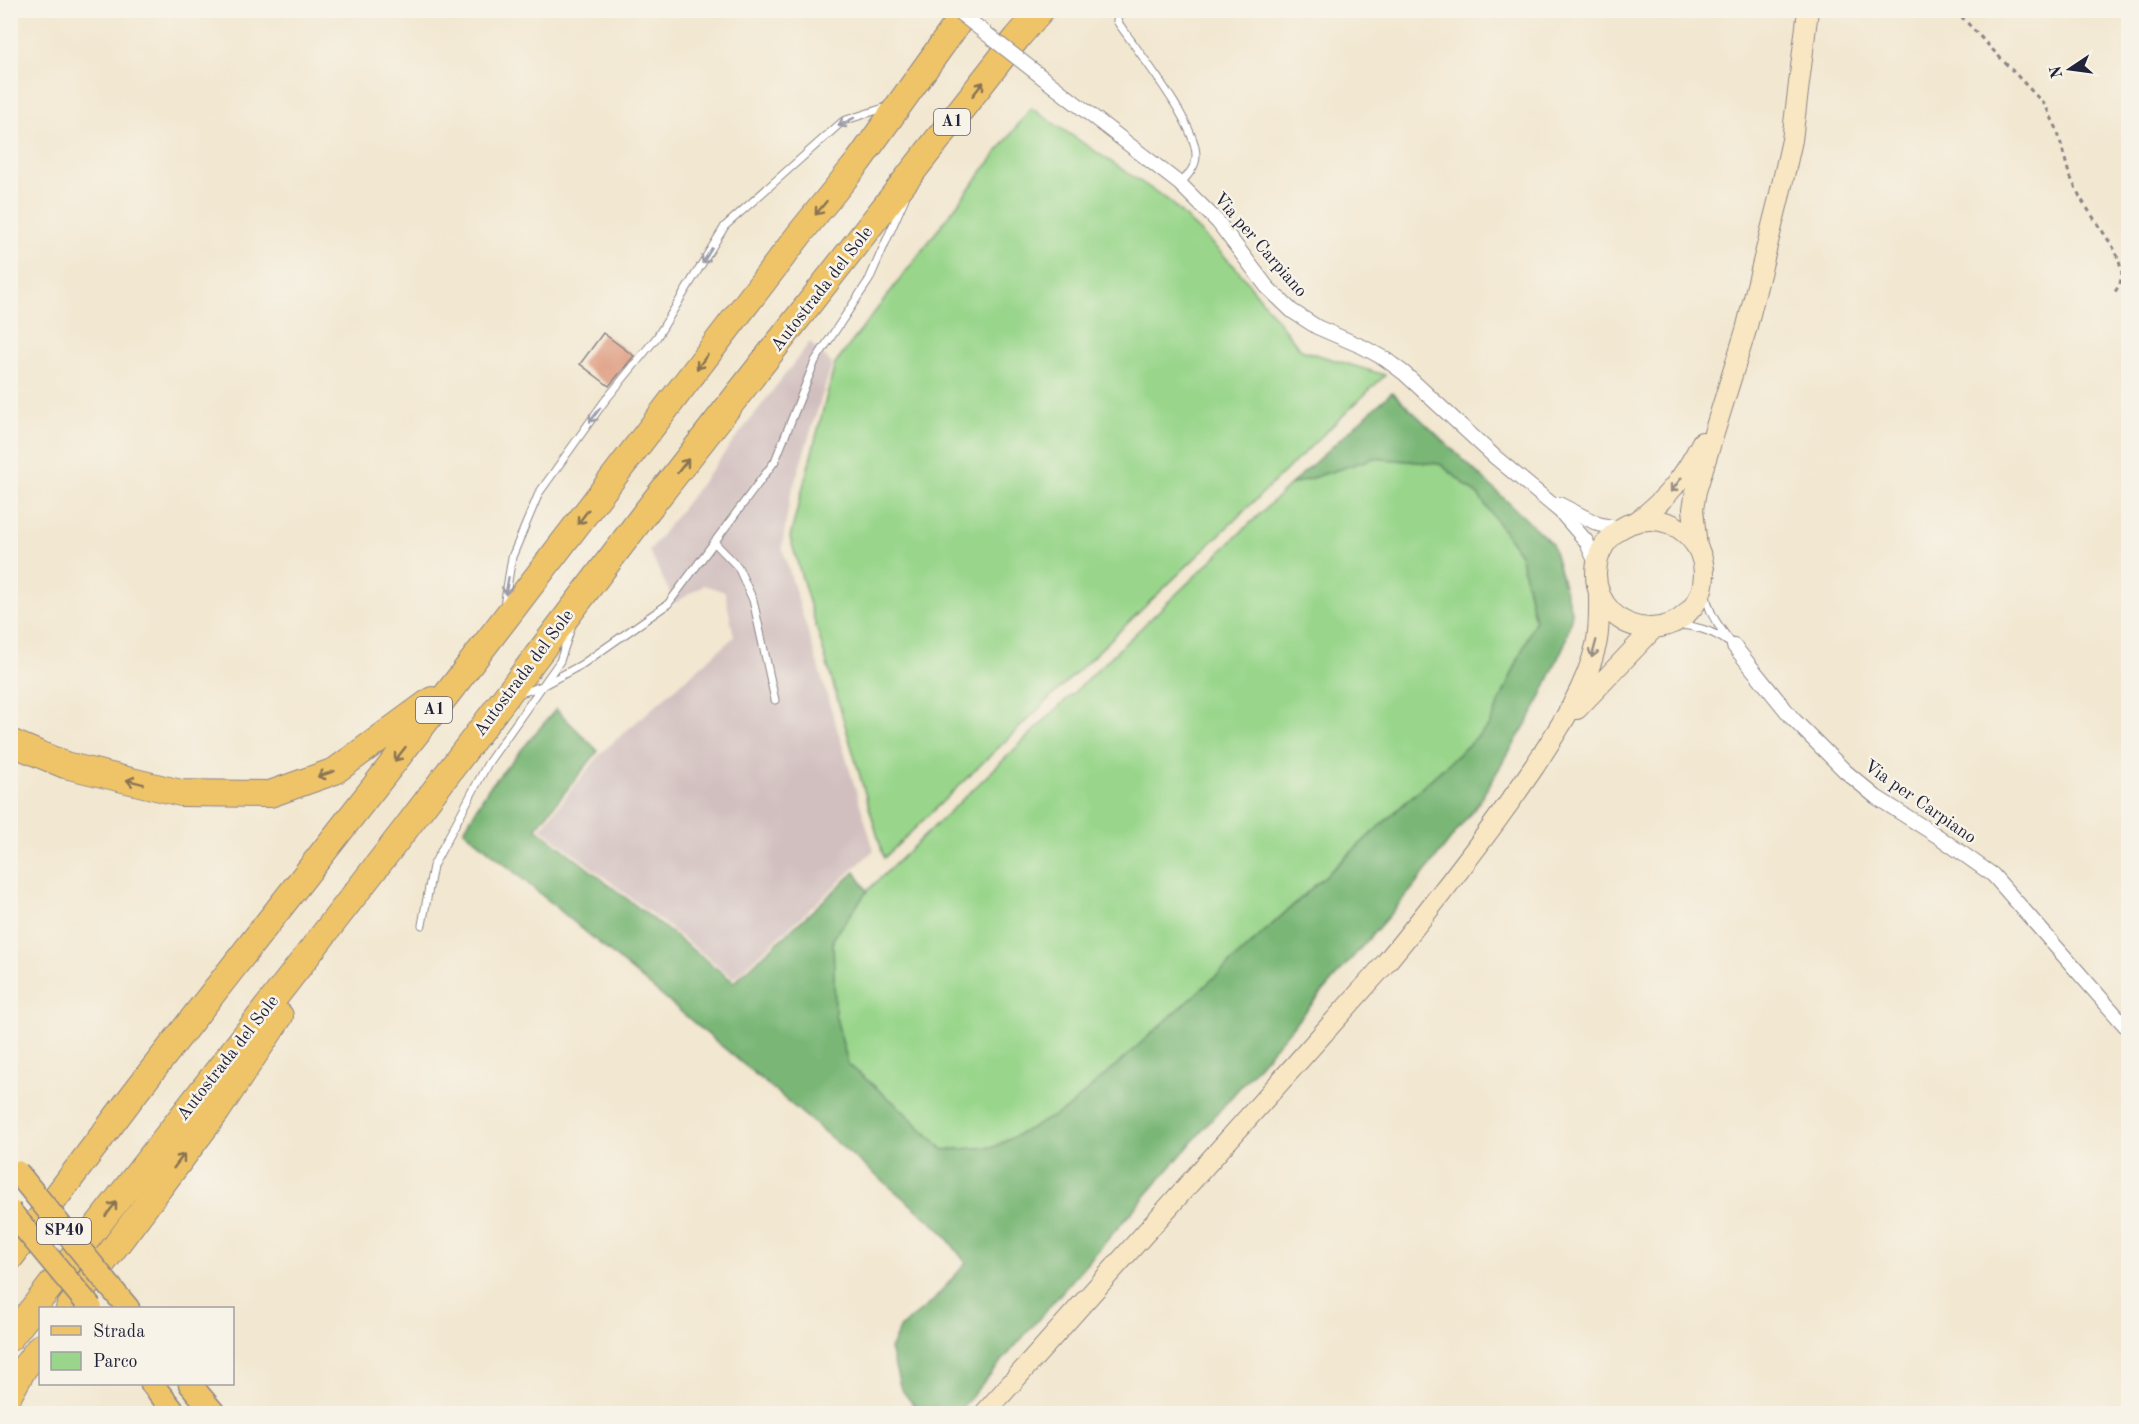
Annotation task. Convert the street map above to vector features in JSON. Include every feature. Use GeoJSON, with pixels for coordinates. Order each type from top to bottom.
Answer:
{"type":"FeatureCollection","features":[{"type":"Feature","properties":{"kind":"highway","name":"A1"},"geometry":{"type":"LineString","coordinates":[[10,1258],[137,1090],[458,680],[858,162],[967,10]]}},
{"type":"Feature","properties":{"kind":"highway","name":"Autostrada del Sole"},"geometry":{"type":"LineString","coordinates":[[10,1338],[404,831],[580,599],[1041,10]]}},
{"type":"Feature","properties":{"kind":"highway"},"geometry":{"type":"LineString","coordinates":[[10,742],[65,765],[181,793],[270,794],[335,771],[458,680]]}},
{"type":"Feature","properties":{"kind":"highway"},"geometry":{"type":"LineString","coordinates":[[70,1307],[217,1111],[404,831]]}},
{"type":"Feature","properties":{"kind":"highway"},"geometry":{"type":"LineString","coordinates":[[10,1242],[137,1090]]}},
{"type":"Feature","properties":{"kind":"highway"},"geometry":{"type":"LineString","coordinates":[[10,1393],[24,1368],[39,1348]]}},
{"type":"Feature","properties":{"kind":"main road"},"geometry":{"type":"LineString","coordinates":[[1559,729],[1663,626],[1687,614],[1709,582],[1703,564],[1704,552],[1693,509],[1696,491],[1746,330],[1779,198],[1792,140],[1808,10]]}},
{"type":"Feature","properties":{"kind":"main road"},"geometry":{"type":"LineString","coordinates":[[984,1413],[1385,964],[1516,794],[1559,729],[1579,690],[1596,646],[1599,591],[1597,565],[1606,545],[1665,499],[1679,481],[1725,397]]}},
{"type":"Feature","properties":{"kind":"main road"},"geometry":{"type":"LineString","coordinates":[[1628,526],[1654,520],[1671,524],[1686,533],[1704,552]]}},
{"type":"Feature","properties":{"kind":"main road"},"geometry":{"type":"LineString","coordinates":[[1599,591],[1607,606],[1620,619],[1636,627],[1663,626]]}},
{"type":"Feature","properties":{"kind":"main road","name":"SP40"},"geometry":{"type":"LineString","coordinates":[[14,1168],[127,1307]]}},
{"type":"Feature","properties":{"kind":"main road","name":"SP40"},"geometry":{"type":"LineString","coordinates":[[10,1211],[91,1307]]}},
{"type":"Feature","properties":{"kind":"main road"},"geometry":{"type":"LineString","coordinates":[[154,1385],[176,1413]]}},
{"type":"Feature","properties":{"kind":"main road"},"geometry":{"type":"LineString","coordinates":[[192,1385],[215,1413]]}},
{"type":"Feature","properties":{"kind":"street","name":"Via per Carpiano"},"geometry":{"type":"LineString","coordinates":[[956,10],[1180,184],[1218,222],[1267,287],[1292,311],[1317,327],[1363,347],[1394,366],[1579,531],[1592,550],[1597,565]]}},
{"type":"Feature","properties":{"kind":"street","name":"Via per Carpiano"},"geometry":{"type":"LineString","coordinates":[[1541,495],[1598,524],[1628,526]]}},
{"type":"Feature","properties":{"kind":"street","name":"Via per Carpiano"},"geometry":{"type":"LineString","coordinates":[[1734,646],[1793,718],[1845,771],[1876,797],[1993,875],[2128,1029]]}},
{"type":"Feature","properties":{"kind":"lane"},"geometry":{"type":"LineString","coordinates":[[1118,10],[1117,21],[1181,114],[1196,148],[1196,159],[1190,172],[1180,184]]}},
{"type":"Feature","properties":{"kind":"lane","name":"A1"},"geometry":{"type":"LineString","coordinates":[[501,624],[512,557],[538,493],[604,402],[657,337],[726,226],[843,121],[901,103]]}},
{"type":"Feature","properties":{"kind":"lane"},"geometry":{"type":"LineString","coordinates":[[504,699],[542,686],[581,664],[668,604],[775,461],[815,361],[869,280],[922,160]]}},
{"type":"Feature","properties":{"kind":"lane"},"geometry":{"type":"LineString","coordinates":[[714,542],[738,567],[753,600],[775,700]]}},
{"type":"Feature","properties":{"kind":"lane","name":"Via per Carpiano"},"geometry":{"type":"LineString","coordinates":[[1709,582],[1707,606],[1734,646]]}},
{"type":"Feature","properties":{"kind":"lane"},"geometry":{"type":"LineString","coordinates":[[422,925],[433,866],[489,763],[560,661],[580,599]]}},
{"type":"Feature","properties":{"kind":"lane","name":"Via per Carpiano"},"geometry":{"type":"LineString","coordinates":[[1663,626],[1704,628],[1734,646]]}},
{"type":"Feature","properties":{"kind":"path"},"geometry":{"type":"LineString","coordinates":[[1955,10],[2045,105],[2057,129],[2069,174],[2081,199],[2120,261],[2122,273],[2120,284],[2113,295]]}},
{"type":"Feature","properties":{"kind":"path"},"geometry":{"type":"LineString","coordinates":[[1704,552],[1709,582]]}},
{"type":"Feature","properties":{"kind":"shaded area"},"geometry":{"type":"Polygon","coordinates":[[[810,342],[832,364],[790,497],[782,547],[874,850],[734,978],[541,828],[602,752],[734,637],[725,592],[704,585],[675,603],[649,551],[810,342]]]}},
{"type":"Feature","properties":{"kind":"green space"},"geometry":{"type":"Polygon","coordinates":[[[1031,108],[1168,200],[1237,269],[1301,350],[1385,375],[884,858],[790,537],[835,364],[1031,108]]]}},
{"type":"Feature","properties":{"kind":"green space"},"geometry":{"type":"Polygon","coordinates":[[[1392,392],[1552,544],[1572,614],[1565,643],[1534,711],[1477,805],[1412,889],[957,1413],[920,1413],[901,1389],[890,1349],[901,1327],[933,1301],[966,1263],[940,1229],[464,830],[488,789],[556,709],[598,751],[536,828],[734,982],[855,872],[867,891],[833,939],[835,1014],[848,1064],[899,1107],[943,1150],[994,1147],[1066,1110],[1489,726],[1535,621],[1520,554],[1479,496],[1440,464],[1374,458],[1290,485],[1392,392]]]}},
{"type":"Feature","properties":{"kind":"green space"},"geometry":{"type":"Polygon","coordinates":[[[1374,458],[1440,464],[1479,496],[1520,554],[1535,621],[1489,726],[1066,1110],[994,1147],[944,1150],[899,1107],[848,1064],[835,1014],[833,939],[867,891],[1290,485],[1374,458]]]}},
{"type":"Feature","properties":{"kind":"building"},"geometry":{"type":"Polygon","coordinates":[[[603,333],[634,356],[609,386],[580,364],[603,333]]]}}]}
